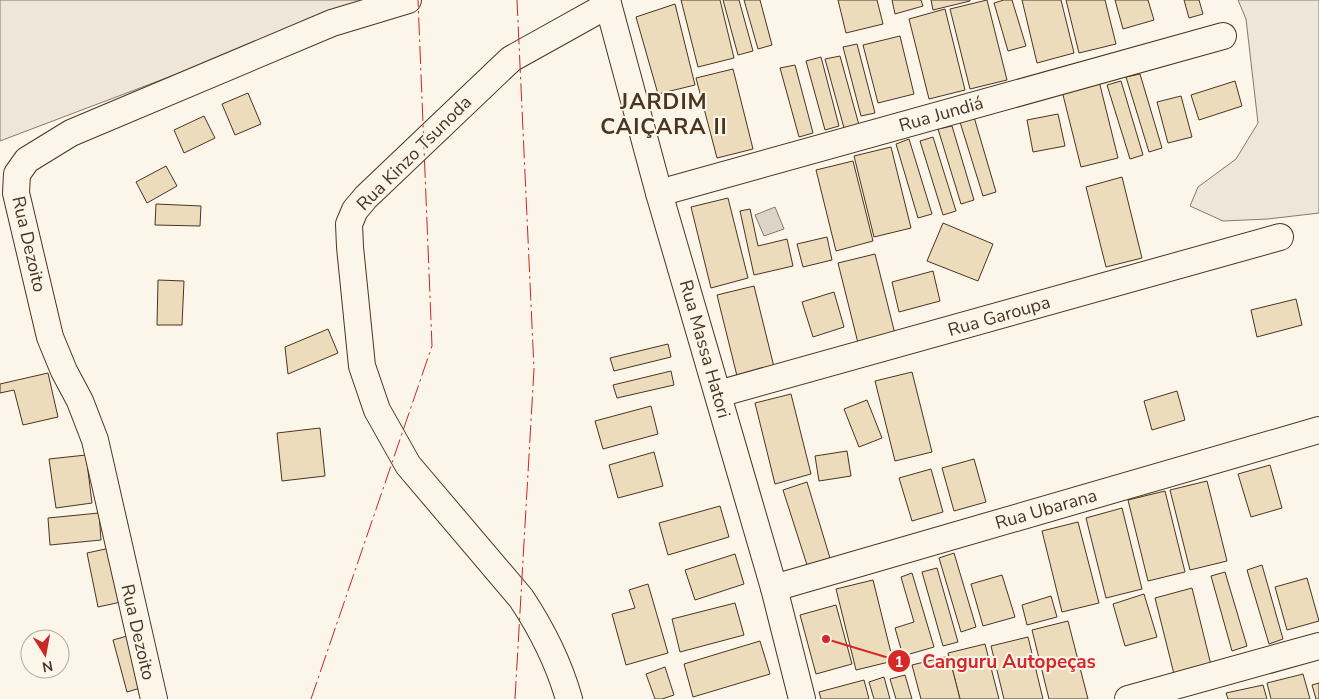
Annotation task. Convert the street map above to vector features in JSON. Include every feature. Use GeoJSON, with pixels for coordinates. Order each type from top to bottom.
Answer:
{"type":"FeatureCollection","features":[{"type":"Feature","properties":{"kind":"street","name":"Rua Dezoito"},"geometry":{"type":"LineString","coordinates":[[154,699],[95,440],[80,401],[64,371],[50,337],[16,193],[17,174],[27,160],[71,133],[332,23],[408,0]]}},
{"type":"Feature","properties":{"kind":"street","name":"Rua Massa Hatori"},"geometry":{"type":"LineString","coordinates":[[607,3],[659,193],[774,588],[802,699]]}},
{"type":"Feature","properties":{"kind":"street","name":"Rua Kinzo Tsunoda"},"geometry":{"type":"LineString","coordinates":[[565,695],[558,667],[521,598],[408,465],[377,410],[362,366],[349,224],[355,210],[366,197],[511,59],[607,3]]}},
{"type":"Feature","properties":{"kind":"street","name":"Rua Jundiá"},"geometry":{"type":"LineString","coordinates":[[659,193],[1223,36]]}},
{"type":"Feature","properties":{"kind":"street","name":"Rua Garoupa"},"geometry":{"type":"LineString","coordinates":[[718,394],[1280,237]]}},
{"type":"Feature","properties":{"kind":"street","name":"Rua Ubarana"},"geometry":{"type":"LineString","coordinates":[[774,588],[1319,430]]}},
{"type":"Feature","properties":{"kind":"street"},"geometry":{"type":"LineString","coordinates":[[1128,699],[1319,646]]}},
{"type":"Feature","properties":{"kind":"shaded area"},"geometry":{"type":"Polygon","coordinates":[[[0,0],[372,0],[0,141],[0,0]]]}},
{"type":"Feature","properties":{"kind":"shaded area"},"geometry":{"type":"Polygon","coordinates":[[[1238,0],[1319,0],[1319,213],[1268,219],[1223,221],[1190,206],[1198,187],[1236,159],[1258,123],[1246,19],[1238,0]]]}},
{"type":"Feature","properties":{"kind":"shaded area"},"geometry":{"type":"Polygon","coordinates":[[[775,207],[784,229],[764,236],[755,215],[775,207]]]}},
{"type":"Feature","properties":{"kind":"building"},"geometry":{"type":"Polygon","coordinates":[[[681,0],[720,0],[734,58],[698,67],[681,0]]]}},
{"type":"Feature","properties":{"kind":"building"},"geometry":{"type":"Polygon","coordinates":[[[723,0],[739,0],[753,51],[738,55],[723,0]]]}},
{"type":"Feature","properties":{"kind":"building"},"geometry":{"type":"Polygon","coordinates":[[[744,0],[760,0],[772,45],[758,49],[744,0]]]}},
{"type":"Feature","properties":{"kind":"building"},"geometry":{"type":"Polygon","coordinates":[[[838,0],[877,0],[883,24],[846,33],[838,0]]]}},
{"type":"Feature","properties":{"kind":"building"},"geometry":{"type":"Polygon","coordinates":[[[892,0],[921,0],[923,6],[895,14],[892,0]]]}},
{"type":"Feature","properties":{"kind":"building"},"geometry":{"type":"Polygon","coordinates":[[[931,0],[970,0],[970,1],[933,10],[931,0]]]}},
{"type":"Feature","properties":{"kind":"building"},"geometry":{"type":"Polygon","coordinates":[[[987,0],[1007,80],[970,89],[950,9],[987,0]]]}},
{"type":"Feature","properties":{"kind":"building"},"geometry":{"type":"Polygon","coordinates":[[[1012,0],[1026,46],[1008,51],[994,3],[1012,0]]]}},
{"type":"Feature","properties":{"kind":"building"},"geometry":{"type":"Polygon","coordinates":[[[1022,0],[1061,0],[1074,53],[1037,63],[1022,0]]]}},
{"type":"Feature","properties":{"kind":"building"},"geometry":{"type":"Polygon","coordinates":[[[1066,0],[1105,0],[1116,44],[1079,53],[1066,0]]]}},
{"type":"Feature","properties":{"kind":"building"},"geometry":{"type":"Polygon","coordinates":[[[1115,0],[1148,0],[1154,20],[1123,29],[1115,0]]]}},
{"type":"Feature","properties":{"kind":"building"},"geometry":{"type":"Polygon","coordinates":[[[1184,0],[1199,0],[1203,14],[1189,18],[1184,0]]]}},
{"type":"Feature","properties":{"kind":"building"},"geometry":{"type":"Polygon","coordinates":[[[675,4],[695,85],[658,94],[636,17],[675,4]]]}},
{"type":"Feature","properties":{"kind":"building"},"geometry":{"type":"Polygon","coordinates":[[[945,9],[965,90],[929,99],[909,19],[945,9]]]}},
{"type":"Feature","properties":{"kind":"building"},"geometry":{"type":"Polygon","coordinates":[[[900,36],[914,94],[878,103],[863,45],[900,36]]]}},
{"type":"Feature","properties":{"kind":"building"},"geometry":{"type":"Polygon","coordinates":[[[857,44],[875,113],[861,116],[843,47],[857,44]]]}},
{"type":"Feature","properties":{"kind":"building"},"geometry":{"type":"Polygon","coordinates":[[[840,56],[859,125],[844,128],[825,59],[840,56]]]}},
{"type":"Feature","properties":{"kind":"building"},"geometry":{"type":"Polygon","coordinates":[[[821,57],[839,126],[825,130],[806,61],[821,57]]]}},
{"type":"Feature","properties":{"kind":"building"},"geometry":{"type":"Polygon","coordinates":[[[795,65],[813,133],[799,137],[780,68],[795,65]]]}},
{"type":"Feature","properties":{"kind":"building"},"geometry":{"type":"Polygon","coordinates":[[[733,69],[753,149],[717,158],[696,78],[733,69]]]}},
{"type":"Feature","properties":{"kind":"building"},"geometry":{"type":"Polygon","coordinates":[[[1140,74],[1162,148],[1149,152],[1126,77],[1140,74]]]}},
{"type":"Feature","properties":{"kind":"building"},"geometry":{"type":"Polygon","coordinates":[[[1098,77],[1118,158],[1081,167],[1061,87],[1098,77]]]}},
{"type":"Feature","properties":{"kind":"building"},"geometry":{"type":"Polygon","coordinates":[[[1121,81],[1143,155],[1130,159],[1107,85],[1121,81]]]}},
{"type":"Feature","properties":{"kind":"building"},"geometry":{"type":"Polygon","coordinates":[[[1235,81],[1242,106],[1199,120],[1191,95],[1235,81]]]}},
{"type":"Feature","properties":{"kind":"building"},"geometry":{"type":"Polygon","coordinates":[[[248,93],[261,124],[235,135],[222,104],[248,93]]]}},
{"type":"Feature","properties":{"kind":"building"},"geometry":{"type":"Polygon","coordinates":[[[1181,96],[1192,137],[1168,143],[1157,102],[1181,96]]]}},
{"type":"Feature","properties":{"kind":"building"},"geometry":{"type":"Polygon","coordinates":[[[1058,114],[1065,146],[1033,152],[1027,120],[1058,114]]]}},
{"type":"Feature","properties":{"kind":"building"},"geometry":{"type":"Polygon","coordinates":[[[204,116],[215,138],[184,153],[174,130],[204,116]]]}},
{"type":"Feature","properties":{"kind":"building"},"geometry":{"type":"Polygon","coordinates":[[[974,117],[996,192],[983,196],[960,122],[974,117]]]}},
{"type":"Feature","properties":{"kind":"building"},"geometry":{"type":"Polygon","coordinates":[[[952,126],[974,200],[961,204],[938,129],[952,126]]]}},
{"type":"Feature","properties":{"kind":"building"},"geometry":{"type":"Polygon","coordinates":[[[933,137],[956,211],[943,215],[920,141],[933,137]]]}},
{"type":"Feature","properties":{"kind":"building"},"geometry":{"type":"Polygon","coordinates":[[[909,139],[932,214],[918,218],[896,144],[909,139]]]}},
{"type":"Feature","properties":{"kind":"building"},"geometry":{"type":"Polygon","coordinates":[[[891,147],[911,228],[874,237],[854,156],[891,147]]]}},
{"type":"Feature","properties":{"kind":"building"},"geometry":{"type":"Polygon","coordinates":[[[853,161],[873,241],[836,251],[816,170],[853,161]]]}},
{"type":"Feature","properties":{"kind":"building"},"geometry":{"type":"Polygon","coordinates":[[[166,166],[177,186],[147,203],[136,182],[166,166]]]}},
{"type":"Feature","properties":{"kind":"building"},"geometry":{"type":"Polygon","coordinates":[[[1122,177],[1142,258],[1106,267],[1086,187],[1122,177]]]}},
{"type":"Feature","properties":{"kind":"building"},"geometry":{"type":"Polygon","coordinates":[[[728,198],[748,278],[711,288],[691,207],[728,198]]]}},
{"type":"Feature","properties":{"kind":"building"},"geometry":{"type":"Polygon","coordinates":[[[156,204],[201,206],[200,226],[155,225],[156,204]]]}},
{"type":"Feature","properties":{"kind":"building"},"geometry":{"type":"Polygon","coordinates":[[[750,209],[758,246],[787,239],[793,266],[754,275],[740,211],[750,209]]]}},
{"type":"Feature","properties":{"kind":"building"},"geometry":{"type":"Polygon","coordinates":[[[943,223],[993,244],[978,281],[927,261],[943,223]]]}},
{"type":"Feature","properties":{"kind":"building"},"geometry":{"type":"Polygon","coordinates":[[[827,237],[832,260],[803,267],[797,244],[827,237]]]}},
{"type":"Feature","properties":{"kind":"building"},"geometry":{"type":"Polygon","coordinates":[[[875,254],[895,334],[858,343],[838,263],[875,254]]]}},
{"type":"Feature","properties":{"kind":"building"},"geometry":{"type":"Polygon","coordinates":[[[933,271],[940,301],[899,312],[892,282],[933,271]]]}},
{"type":"Feature","properties":{"kind":"building"},"geometry":{"type":"Polygon","coordinates":[[[158,280],[184,281],[182,325],[157,325],[158,280]]]}},
{"type":"Feature","properties":{"kind":"building"},"geometry":{"type":"Polygon","coordinates":[[[754,286],[774,367],[737,376],[717,295],[754,286]]]}},
{"type":"Feature","properties":{"kind":"building"},"geometry":{"type":"Polygon","coordinates":[[[834,292],[844,327],[813,337],[802,302],[834,292]]]}},
{"type":"Feature","properties":{"kind":"building"},"geometry":{"type":"Polygon","coordinates":[[[1296,299],[1302,325],[1257,337],[1251,310],[1296,299]]]}},
{"type":"Feature","properties":{"kind":"building"},"geometry":{"type":"Polygon","coordinates":[[[328,329],[338,353],[288,374],[285,347],[328,329]]]}},
{"type":"Feature","properties":{"kind":"building"},"geometry":{"type":"Polygon","coordinates":[[[668,344],[671,357],[614,371],[610,358],[668,344]]]}},
{"type":"Feature","properties":{"kind":"building"},"geometry":{"type":"Polygon","coordinates":[[[671,371],[674,385],[617,398],[613,385],[671,371]]]}},
{"type":"Feature","properties":{"kind":"building"},"geometry":{"type":"Polygon","coordinates":[[[912,372],[932,452],[895,461],[875,381],[912,372]]]}},
{"type":"Feature","properties":{"kind":"building"},"geometry":{"type":"Polygon","coordinates":[[[48,373],[58,417],[23,425],[14,390],[0,393],[0,384],[48,373]]]}},
{"type":"Feature","properties":{"kind":"building"},"geometry":{"type":"Polygon","coordinates":[[[1177,391],[1185,420],[1152,430],[1144,401],[1177,391]]]}},
{"type":"Feature","properties":{"kind":"building"},"geometry":{"type":"Polygon","coordinates":[[[791,394],[811,474],[775,484],[755,403],[791,394]]]}},
{"type":"Feature","properties":{"kind":"building"},"geometry":{"type":"Polygon","coordinates":[[[867,400],[882,438],[859,447],[844,409],[867,400]]]}},
{"type":"Feature","properties":{"kind":"building"},"geometry":{"type":"Polygon","coordinates":[[[651,406],[658,434],[603,449],[595,421],[651,406]]]}},
{"type":"Feature","properties":{"kind":"building"},"geometry":{"type":"Polygon","coordinates":[[[320,428],[325,476],[282,481],[277,433],[320,428]]]}},
{"type":"Feature","properties":{"kind":"building"},"geometry":{"type":"Polygon","coordinates":[[[847,451],[851,476],[819,481],[815,456],[847,451]]]}},
{"type":"Feature","properties":{"kind":"building"},"geometry":{"type":"Polygon","coordinates":[[[654,452],[663,486],[618,498],[609,465],[654,452]]]}},
{"type":"Feature","properties":{"kind":"building"},"geometry":{"type":"Polygon","coordinates":[[[86,455],[92,503],[56,508],[49,459],[86,455]]]}},
{"type":"Feature","properties":{"kind":"building"},"geometry":{"type":"Polygon","coordinates":[[[974,459],[986,502],[954,511],[942,468],[974,459]]]}},
{"type":"Feature","properties":{"kind":"building"},"geometry":{"type":"Polygon","coordinates":[[[1270,465],[1282,508],[1251,517],[1238,474],[1270,465]]]}},
{"type":"Feature","properties":{"kind":"building"},"geometry":{"type":"Polygon","coordinates":[[[931,469],[943,512],[912,521],[899,478],[931,469]]]}},
{"type":"Feature","properties":{"kind":"building"},"geometry":{"type":"Polygon","coordinates":[[[1207,481],[1227,561],[1190,570],[1170,490],[1207,481]]]}},
{"type":"Feature","properties":{"kind":"building"},"geometry":{"type":"Polygon","coordinates":[[[807,482],[830,558],[807,565],[783,490],[807,482]]]}},
{"type":"Feature","properties":{"kind":"building"},"geometry":{"type":"Polygon","coordinates":[[[1165,491],[1185,572],[1148,581],[1128,500],[1165,491]]]}},
{"type":"Feature","properties":{"kind":"building"},"geometry":{"type":"Polygon","coordinates":[[[720,506],[729,537],[668,555],[659,523],[720,506]]]}},
{"type":"Feature","properties":{"kind":"building"},"geometry":{"type":"Polygon","coordinates":[[[1122,508],[1142,589],[1106,598],[1086,518],[1122,508]]]}},
{"type":"Feature","properties":{"kind":"building"},"geometry":{"type":"Polygon","coordinates":[[[99,513],[101,540],[50,545],[48,518],[99,513]]]}},
{"type":"Feature","properties":{"kind":"building"},"geometry":{"type":"Polygon","coordinates":[[[1078,522],[1099,603],[1062,612],[1042,531],[1078,522]]]}},
{"type":"Feature","properties":{"kind":"building"},"geometry":{"type":"Polygon","coordinates":[[[110,548],[121,602],[98,607],[87,553],[110,548]]]}},
{"type":"Feature","properties":{"kind":"building"},"geometry":{"type":"Polygon","coordinates":[[[954,553],[976,627],[961,632],[939,558],[954,553]]]}},
{"type":"Feature","properties":{"kind":"building"},"geometry":{"type":"Polygon","coordinates":[[[735,554],[744,584],[695,600],[685,570],[735,554]]]}},
{"type":"Feature","properties":{"kind":"building"},"geometry":{"type":"Polygon","coordinates":[[[1262,565],[1283,639],[1269,644],[1247,570],[1262,565]]]}},
{"type":"Feature","properties":{"kind":"building"},"geometry":{"type":"Polygon","coordinates":[[[937,568],[958,642],[943,646],[922,572],[937,568]]]}},
{"type":"Feature","properties":{"kind":"building"},"geometry":{"type":"Polygon","coordinates":[[[1225,572],[1247,646],[1232,651],[1211,576],[1225,572]]]}},
{"type":"Feature","properties":{"kind":"building"},"geometry":{"type":"Polygon","coordinates":[[[912,573],[934,647],[903,656],[895,628],[914,622],[901,577],[912,573]]]}},
{"type":"Feature","properties":{"kind":"building"},"geometry":{"type":"Polygon","coordinates":[[[1002,575],[1015,617],[983,626],[971,584],[1002,575]]]}},
{"type":"Feature","properties":{"kind":"building"},"geometry":{"type":"Polygon","coordinates":[[[1307,578],[1319,621],[1287,630],[1275,587],[1307,578]]]}},
{"type":"Feature","properties":{"kind":"building"},"geometry":{"type":"Polygon","coordinates":[[[873,580],[893,661],[856,670],[836,589],[873,580]]]}},
{"type":"Feature","properties":{"kind":"building"},"geometry":{"type":"Polygon","coordinates":[[[648,584],[668,653],[626,665],[612,614],[635,608],[629,590],[648,584]]]}},
{"type":"Feature","properties":{"kind":"building"},"geometry":{"type":"Polygon","coordinates":[[[1192,588],[1212,669],[1175,678],[1155,598],[1192,588]]]}},
{"type":"Feature","properties":{"kind":"building"},"geometry":{"type":"Polygon","coordinates":[[[1144,594],[1157,637],[1125,646],[1113,604],[1144,594]]]}},
{"type":"Feature","properties":{"kind":"building"},"geometry":{"type":"Polygon","coordinates":[[[1051,596],[1057,617],[1027,625],[1022,605],[1051,596]]]}},
{"type":"Feature","properties":{"kind":"building"},"geometry":{"type":"Polygon","coordinates":[[[735,603],[744,635],[680,652],[672,619],[735,603]]]}},
{"type":"Feature","properties":{"kind":"building"},"geometry":{"type":"Polygon","coordinates":[[[836,605],[852,664],[816,674],[800,615],[836,605]]]}},
{"type":"Feature","properties":{"kind":"building"},"geometry":{"type":"Polygon","coordinates":[[[1068,621],[1088,699],[1049,699],[1032,630],[1068,621]]]}},
{"type":"Feature","properties":{"kind":"building"},"geometry":{"type":"Polygon","coordinates":[[[134,634],[147,686],[127,692],[113,640],[134,634]]]}},
{"type":"Feature","properties":{"kind":"building"},"geometry":{"type":"Polygon","coordinates":[[[1028,637],[1043,699],[1004,699],[991,646],[1028,637]]]}},
{"type":"Feature","properties":{"kind":"building"},"geometry":{"type":"Polygon","coordinates":[[[760,641],[770,674],[693,697],[684,664],[760,641]]]}},
{"type":"Feature","properties":{"kind":"building"},"geometry":{"type":"Polygon","coordinates":[[[985,644],[999,699],[960,699],[948,653],[985,644]]]}},
{"type":"Feature","properties":{"kind":"building"},"geometry":{"type":"Polygon","coordinates":[[[949,656],[960,699],[921,699],[912,665],[949,656]]]}},
{"type":"Feature","properties":{"kind":"building"},"geometry":{"type":"Polygon","coordinates":[[[665,667],[674,695],[655,699],[646,674],[665,667]]]}},
{"type":"Feature","properties":{"kind":"building"},"geometry":{"type":"Polygon","coordinates":[[[1303,674],[1310,699],[1271,699],[1267,683],[1303,674]]]}},
{"type":"Feature","properties":{"kind":"building"},"geometry":{"type":"Polygon","coordinates":[[[905,675],[912,699],[896,699],[890,679],[905,675]]]}},
{"type":"Feature","properties":{"kind":"building"},"geometry":{"type":"Polygon","coordinates":[[[884,677],[890,699],[874,699],[869,682],[884,677]]]}},
{"type":"Feature","properties":{"kind":"building"},"geometry":{"type":"Polygon","coordinates":[[[864,680],[869,699],[821,699],[819,692],[864,680]]]}},
{"type":"Feature","properties":{"kind":"building"},"geometry":{"type":"Polygon","coordinates":[[[1319,683],[1319,699],[1316,699],[1312,685],[1319,683]]]}},
{"type":"Feature","properties":{"kind":"building"},"geometry":{"type":"Polygon","coordinates":[[[1263,685],[1267,699],[1228,699],[1226,693],[1263,685]]]}},
{"type":"Feature","properties":{"kind":"power"},"geometry":{"type":"LineString","coordinates":[[311,699],[432,346],[418,0]]}},
{"type":"Feature","properties":{"kind":"power"},"geometry":{"type":"LineString","coordinates":[[515,699],[534,369],[517,0]]}},
{"type":"Feature","properties":{"kind":"place","name":"Canguru Autopeças"},"geometry":{"type":"Point","coordinates":[826,639]}},
{"type":"Feature","properties":{"kind":"district","name":"JARDIM CAIÇARA II"},"geometry":{"type":"Point","coordinates":[664,114]}}]}
